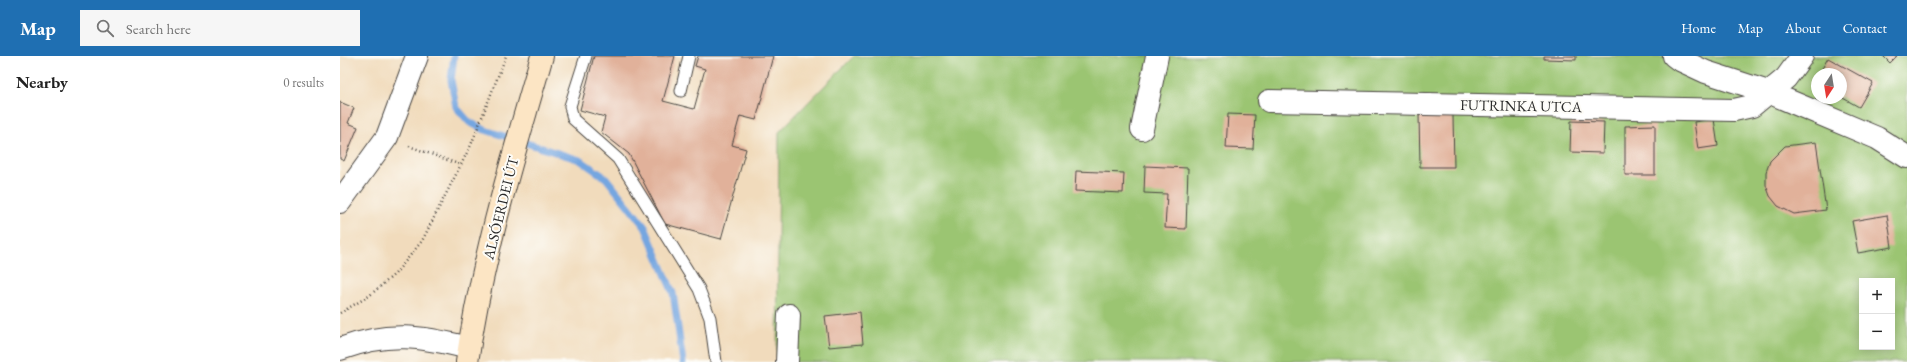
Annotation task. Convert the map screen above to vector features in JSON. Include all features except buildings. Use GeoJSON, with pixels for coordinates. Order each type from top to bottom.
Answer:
{"type":"FeatureCollection","features":[{"type":"Feature","properties":{"kind":"main road","name":"ALSÓERDEI ÚT"},"geometry":{"type":"LineString","coordinates":[[468,355],[485,269],[514,154],[542,56]]}},
{"type":"Feature","properties":{"kind":"street"},"geometry":{"type":"LineString","coordinates":[[340,202],[387,137],[417,56]]}},
{"type":"Feature","properties":{"kind":"street"},"geometry":{"type":"LineString","coordinates":[[1142,128],[1157,56]]}},
{"type":"Feature","properties":{"kind":"street"},"geometry":{"type":"LineString","coordinates":[[1674,56],[1706,72],[1768,92],[1877,138],[1907,157]]}},
{"type":"Feature","properties":{"kind":"street","name":"FUTRINKA UTCA"},"geometry":{"type":"LineString","coordinates":[[1269,100],[1734,110],[1752,106],[1786,78],[1802,56]]}},
{"type":"Feature","properties":{"kind":"street"},"geometry":{"type":"LineString","coordinates":[[787,362],[789,315]]}},
{"type":"Feature","properties":{"kind":"street"},"geometry":{"type":"LineString","coordinates":[[340,349],[372,339],[399,336],[437,340],[468,355]]}},
{"type":"Feature","properties":{"kind":"lane"},"geometry":{"type":"LineString","coordinates":[[586,56],[570,106],[574,119],[618,159],[699,289],[710,318],[716,362]]}},
{"type":"Feature","properties":{"kind":"lane"},"geometry":{"type":"LineString","coordinates":[[681,91],[689,56]]}},
{"type":"Feature","properties":{"kind":"path"},"geometry":{"type":"LineString","coordinates":[[340,313],[369,296],[395,274],[422,241],[471,145],[506,56]]}},
{"type":"Feature","properties":{"kind":"path"},"geometry":{"type":"LineString","coordinates":[[387,137],[461,165]]}},
{"type":"Feature","properties":{"kind":"green space"},"geometry":{"type":"Polygon","coordinates":[[[854,56],[1907,56],[1907,362],[777,362],[779,132],[854,56]]]}},
{"type":"Feature","properties":{"kind":"waterway"},"geometry":{"type":"LineString","coordinates":[[454,56],[451,80],[456,107],[469,122],[485,130],[580,160],[606,178],[645,227],[673,293],[683,362]]}}]}
